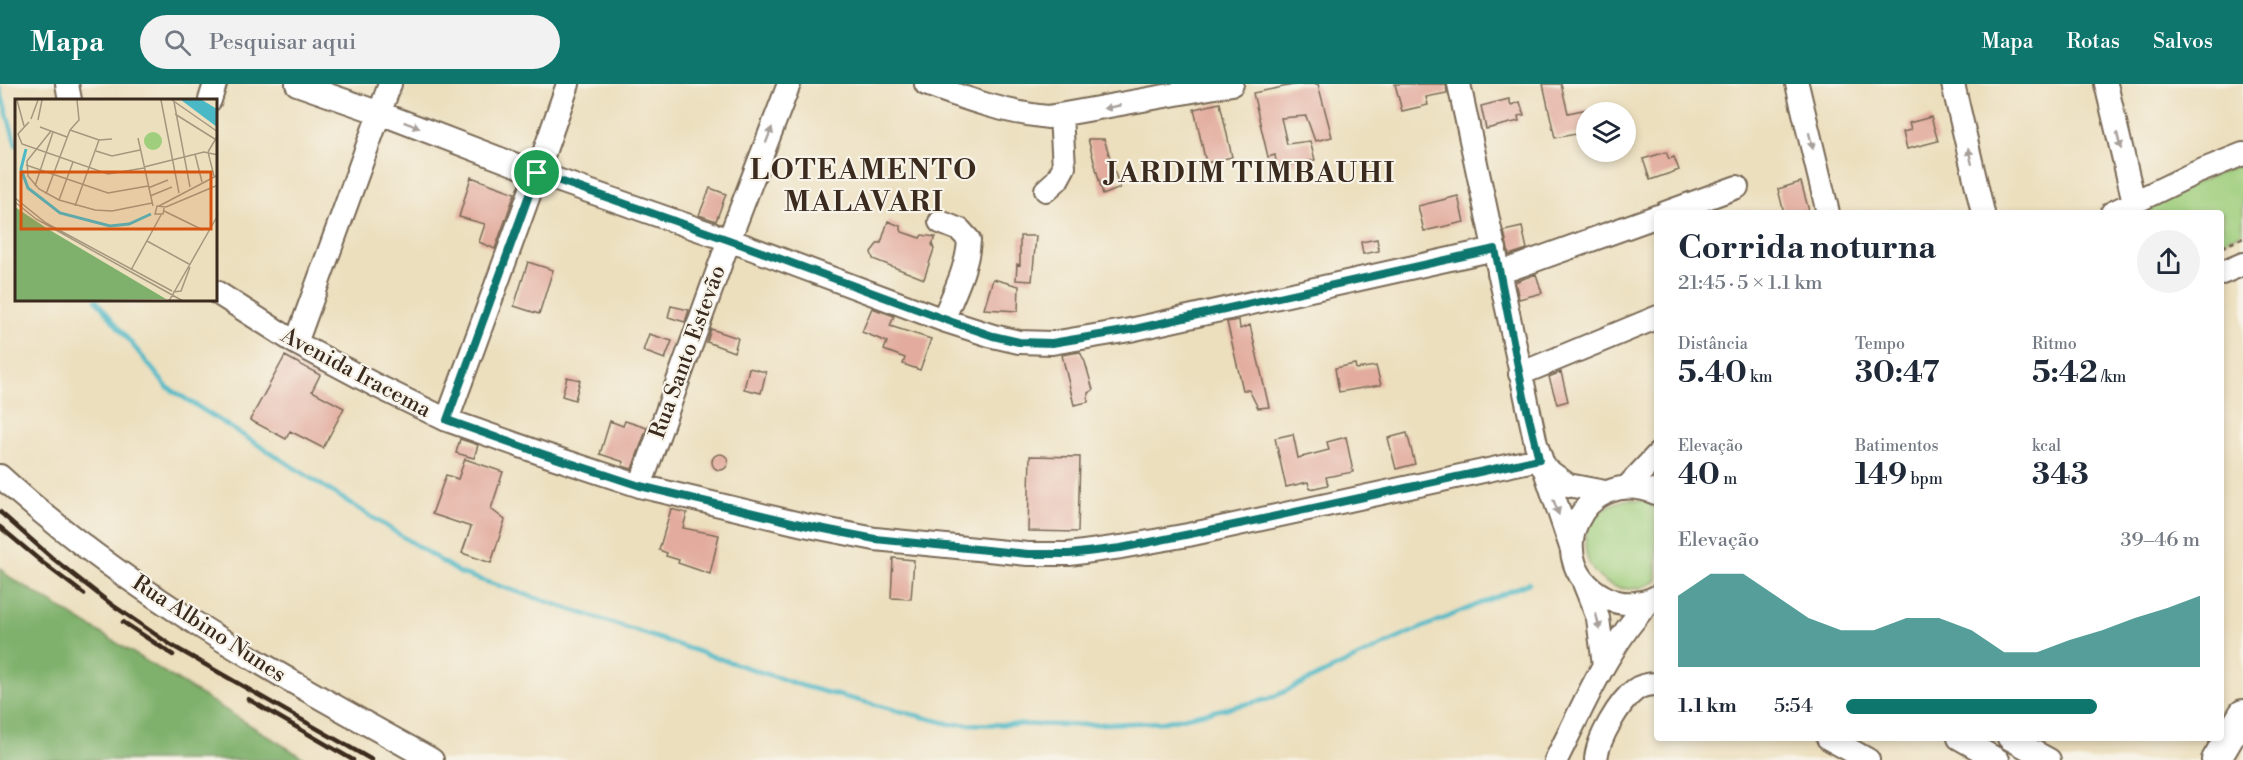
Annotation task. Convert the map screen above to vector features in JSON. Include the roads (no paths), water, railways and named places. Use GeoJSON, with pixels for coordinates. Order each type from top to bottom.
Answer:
{"type":"FeatureCollection","features":[{"type":"Feature","properties":{"kind":"main road"},"geometry":{"type":"LineString","coordinates":[[2216,760],[2243,714]]}},
{"type":"Feature","properties":{"kind":"street"},"geometry":{"type":"LineString","coordinates":[[67,84],[70,99]]}},
{"type":"Feature","properties":{"kind":"street"},"geometry":{"type":"LineString","coordinates":[[210,99],[215,84]]}},
{"type":"Feature","properties":{"kind":"street"},"geometry":{"type":"LineString","coordinates":[[297,84],[381,112],[537,173],[729,240],[943,320],[1019,342],[1052,343],[1172,321],[1495,249]]}},
{"type":"Feature","properties":{"kind":"street"},"geometry":{"type":"LineString","coordinates":[[296,343],[390,84]]}},
{"type":"Feature","properties":{"kind":"street"},"geometry":{"type":"LineString","coordinates":[[447,420],[568,84]]}},
{"type":"Feature","properties":{"kind":"street","name":"Rua Santo Estevão"},"geometry":{"type":"LineString","coordinates":[[640,486],[729,240],[789,84]]}},
{"type":"Feature","properties":{"kind":"street"},"geometry":{"type":"LineString","coordinates":[[926,84],[963,98],[1025,115],[1048,117],[1232,84]]}},
{"type":"Feature","properties":{"kind":"street"},"geometry":{"type":"LineString","coordinates":[[1460,84],[1520,374],[1541,462],[1571,547],[1575,566],[1584,581],[1598,618],[1604,665]]}},
{"type":"Feature","properties":{"kind":"street"},"geometry":{"type":"LineString","coordinates":[[1797,84],[1827,210]]}},
{"type":"Feature","properties":{"kind":"street"},"geometry":{"type":"LineString","coordinates":[[1953,84],[1982,210]]}},
{"type":"Feature","properties":{"kind":"street"},"geometry":{"type":"LineString","coordinates":[[2106,84],[2134,202]]}},
{"type":"Feature","properties":{"kind":"street"},"geometry":{"type":"LineString","coordinates":[[1046,190],[1064,167],[1061,116]]}},
{"type":"Feature","properties":{"kind":"street"},"geometry":{"type":"LineString","coordinates":[[2118,210],[2193,174],[2243,154]]}},
{"type":"Feature","properties":{"kind":"street"},"geometry":{"type":"LineString","coordinates":[[1673,210],[1737,187]]}},
{"type":"Feature","properties":{"kind":"street"},"geometry":{"type":"LineString","coordinates":[[1499,273],[1654,217]]}},
{"type":"Feature","properties":{"kind":"street"},"geometry":{"type":"LineString","coordinates":[[940,222],[960,230],[969,240],[961,274],[943,320]]}},
{"type":"Feature","properties":{"kind":"street"},"geometry":{"type":"LineString","coordinates":[[2224,272],[2243,264]]}},
{"type":"Feature","properties":{"kind":"street","name":"Avenida Iracema"},"geometry":{"type":"LineString","coordinates":[[218,293],[296,343],[447,420],[640,486],[804,525],[875,539],[1016,553],[1069,554],[1121,548],[1541,462]]}},
{"type":"Feature","properties":{"kind":"street"},"geometry":{"type":"LineString","coordinates":[[1520,374],[1654,319]]}},
{"type":"Feature","properties":{"kind":"street"},"geometry":{"type":"LineString","coordinates":[[1627,487],[1654,458]]}},
{"type":"Feature","properties":{"kind":"street"},"geometry":{"type":"LineString","coordinates":[[1541,462],[1568,485],[1605,492]]}},
{"type":"Feature","properties":{"kind":"street","name":"Rua Albino Nunes"},"geometry":{"type":"LineString","coordinates":[[0,476],[38,511],[149,593],[297,685],[432,760]]}},
{"type":"Feature","properties":{"kind":"street"},"geometry":{"type":"LineString","coordinates":[[1571,547],[1573,530],[1580,515],[1590,502],[1605,492],[1627,487],[1645,488],[1654,492]]}},
{"type":"Feature","properties":{"kind":"street"},"geometry":{"type":"LineString","coordinates":[[1584,581],[1597,594],[1612,601],[1629,604],[1654,597]]}},
{"type":"Feature","properties":{"kind":"street"},"geometry":{"type":"LineString","coordinates":[[1556,760],[1604,665],[1641,610],[1654,598]]}},
{"type":"Feature","properties":{"kind":"street"},"geometry":{"type":"LineString","coordinates":[[1596,760],[1600,743],[1623,702],[1637,688],[1654,685]]}},
{"type":"Feature","properties":{"kind":"street"},"geometry":{"type":"LineString","coordinates":[[1833,741],[1868,760]]}},
{"type":"Feature","properties":{"kind":"street"},"geometry":{"type":"LineString","coordinates":[[1964,741],[1998,760]]}},
{"type":"Feature","properties":{"kind":"street"},"geometry":{"type":"LineString","coordinates":[[2014,741],[2049,760]]}},
{"type":"Feature","properties":{"kind":"waterway"},"geometry":{"type":"LineString","coordinates":[[0,89],[15,142]]}},
{"type":"Feature","properties":{"kind":"waterway"},"geometry":{"type":"LineString","coordinates":[[98,302],[167,387],[460,573],[806,687],[950,724],[1073,725],[1164,722],[1269,699],[1407,634],[1529,583]]}},
{"type":"Feature","properties":{"kind":"railway"},"geometry":{"type":"LineString","coordinates":[[0,512],[51,557],[111,604],[171,645],[372,760]]}},
{"type":"Feature","properties":{"kind":"railway"},"geometry":{"type":"LineString","coordinates":[[0,527],[84,594]]}},
{"type":"Feature","properties":{"kind":"railway"},"geometry":{"type":"LineString","coordinates":[[123,622],[173,655]]}},
{"type":"Feature","properties":{"kind":"railway"},"geometry":{"type":"LineString","coordinates":[[248,699],[353,760]]}},
{"type":"Feature","properties":{"kind":"district","name":"JARDIM TIMBAUHI"},"geometry":{"type":"Point","coordinates":[1251,173]}},
{"type":"Feature","properties":{"kind":"district","name":"LOTEAMENTO MALAVARI"},"geometry":{"type":"Point","coordinates":[864,186]}}]}
